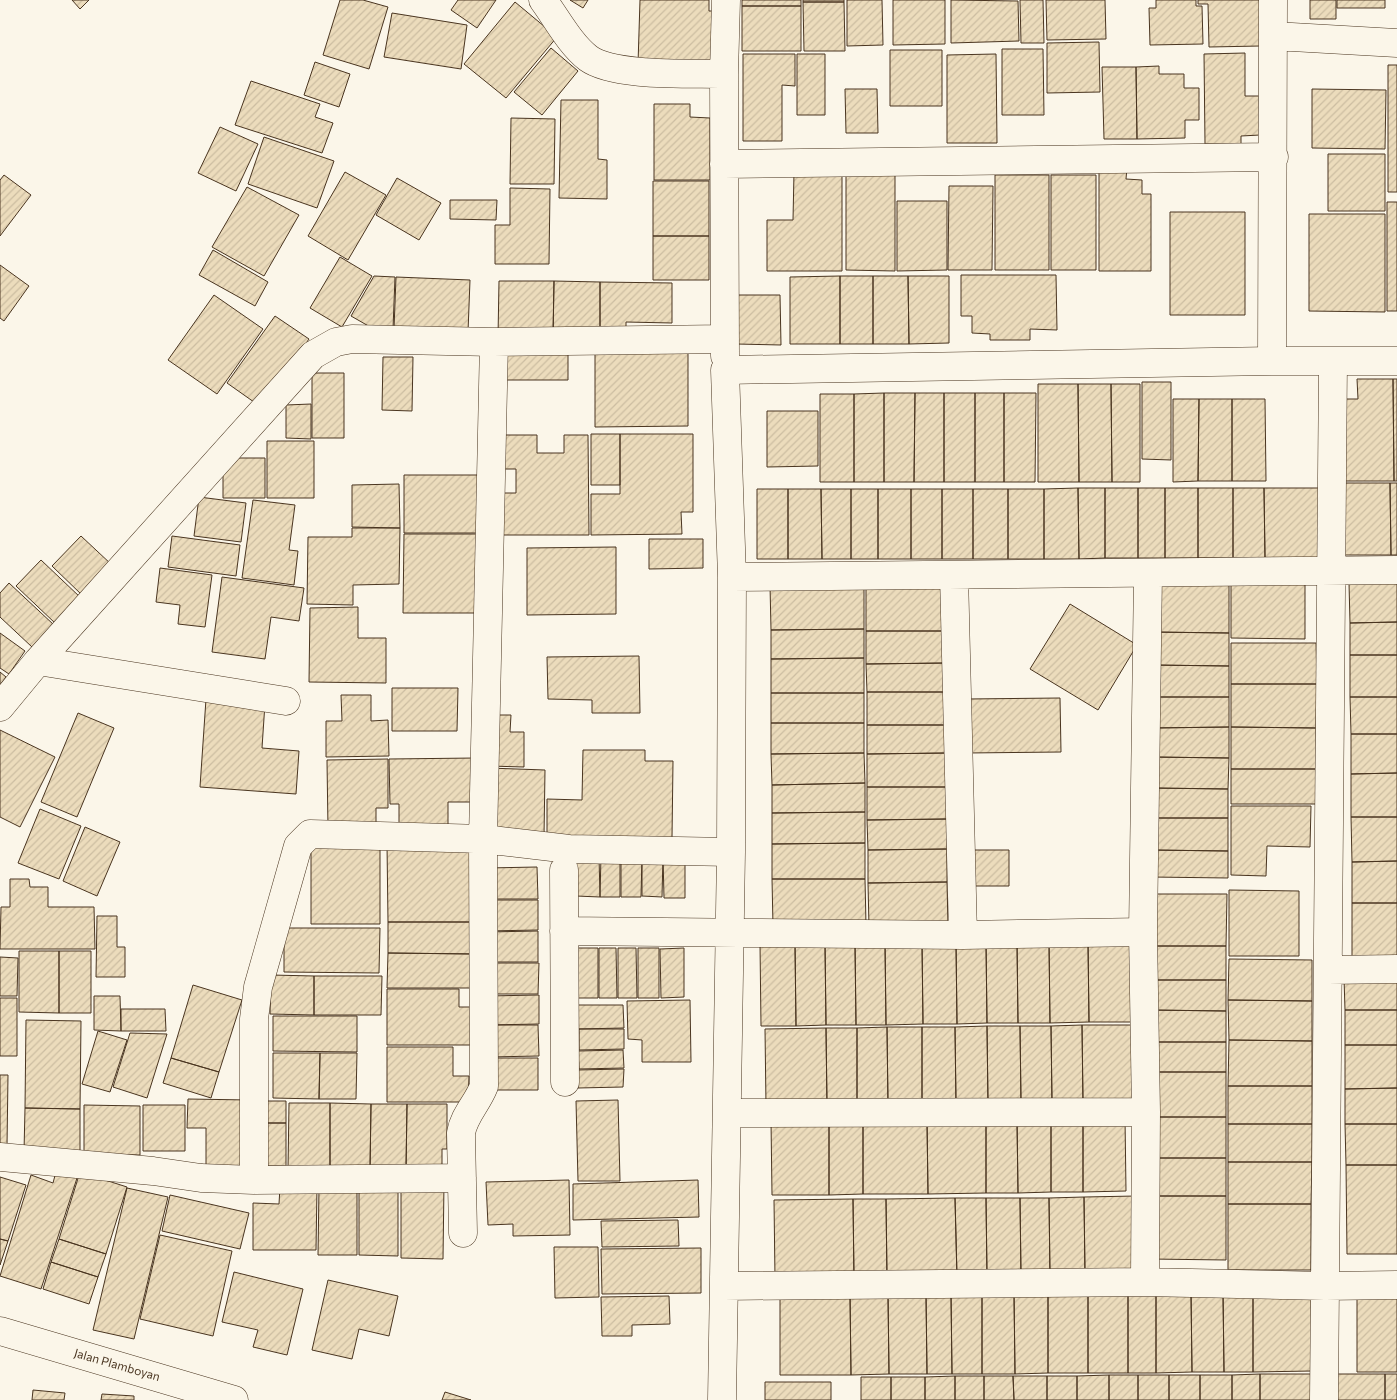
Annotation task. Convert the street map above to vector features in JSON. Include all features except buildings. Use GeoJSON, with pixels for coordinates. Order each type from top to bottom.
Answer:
{"type":"FeatureCollection","features":[{"type":"Feature","properties":{"kind":"street"},"geometry":{"type":"LineString","coordinates":[[543,0],[574,43],[588,57],[603,66],[623,70],[724,74]]}},
{"type":"Feature","properties":{"kind":"street"},"geometry":{"type":"LineString","coordinates":[[722,1400],[731,933],[732,577],[725,370],[724,74],[726,0]]}},
{"type":"Feature","properties":{"kind":"street"},"geometry":{"type":"LineString","coordinates":[[1272,361],[1273,0]]}},
{"type":"Feature","properties":{"kind":"street"},"geometry":{"type":"LineString","coordinates":[[1274,36],[1397,44]]}},
{"type":"Feature","properties":{"kind":"street"},"geometry":{"type":"LineString","coordinates":[[724,164],[1274,157]]}},
{"type":"Feature","properties":{"kind":"street"},"geometry":{"type":"LineString","coordinates":[[0,707],[38,662],[313,355],[336,342],[352,339],[494,342],[725,339]]}},
{"type":"Feature","properties":{"kind":"street"},"geometry":{"type":"LineString","coordinates":[[463,1233],[461,1133],[463,1121],[479,1099],[484,1086],[483,839],[494,342]]}},
{"type":"Feature","properties":{"kind":"street"},"geometry":{"type":"LineString","coordinates":[[725,370],[1272,361],[1397,361]]}},
{"type":"Feature","properties":{"kind":"street"},"geometry":{"type":"LineString","coordinates":[[1324,1400],[1333,362]]}},
{"type":"Feature","properties":{"kind":"street"},"geometry":{"type":"LineString","coordinates":[[732,577],[1397,570]]}},
{"type":"Feature","properties":{"kind":"street"},"geometry":{"type":"LineString","coordinates":[[1145,1282],[1146,1112],[1143,932],[1148,573]]}},
{"type":"Feature","properties":{"kind":"street"},"geometry":{"type":"LineString","coordinates":[[954,575],[964,935]]}},
{"type":"Feature","properties":{"kind":"street"},"geometry":{"type":"LineString","coordinates":[[38,662],[286,700]]}},
{"type":"Feature","properties":{"kind":"street"},"geometry":{"type":"LineString","coordinates":[[254,1180],[254,1019],[258,986],[298,846],[310,834],[483,839],[569,849],[731,852]]}},
{"type":"Feature","properties":{"kind":"street"},"geometry":{"type":"LineString","coordinates":[[564,870],[565,1082]]}},
{"type":"Feature","properties":{"kind":"street"},"geometry":{"type":"LineString","coordinates":[[564,931],[964,935],[1143,932]]}},
{"type":"Feature","properties":{"kind":"street"},"geometry":{"type":"LineString","coordinates":[[1328,970],[1397,969]]}},
{"type":"Feature","properties":{"kind":"street"},"geometry":{"type":"LineString","coordinates":[[728,1113],[1146,1112]]}},
{"type":"Feature","properties":{"kind":"street"},"geometry":{"type":"LineString","coordinates":[[0,1157],[153,1170],[201,1178],[254,1180],[462,1178]]}},
{"type":"Feature","properties":{"kind":"street"},"geometry":{"type":"LineString","coordinates":[[724,1286],[1145,1282],[1325,1286],[1397,1285]]}},
{"type":"Feature","properties":{"kind":"street","name":"Jalan Plamboyan"},"geometry":{"type":"LineString","coordinates":[[0,1331],[173,1391],[234,1400]]}}]}
